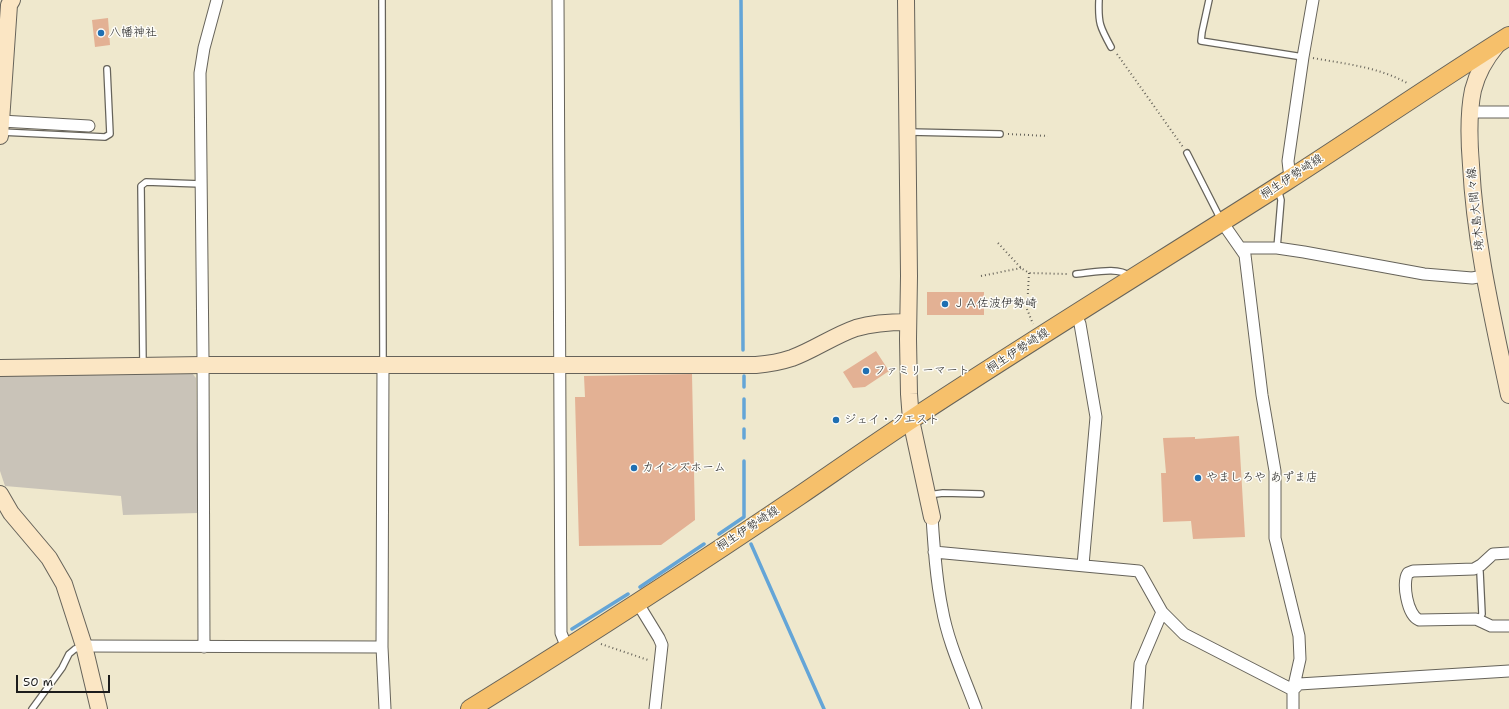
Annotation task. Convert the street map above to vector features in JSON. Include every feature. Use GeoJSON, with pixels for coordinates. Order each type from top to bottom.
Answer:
{"type":"FeatureCollection","features":[{"type":"Feature","properties":{"kind":"main road","name":"桐生伊勢崎線"},"geometry":{"type":"LineString","coordinates":[[470,709],[589,634],[1039,336],[1076,315],[1293,177],[1506,36]]}},
{"type":"Feature","properties":{"kind":"street"},"geometry":{"type":"LineString","coordinates":[[12,0],[9,5],[2,66],[0,130],[89,126]]}},
{"type":"Feature","properties":{"kind":"street"},"geometry":{"type":"LineString","coordinates":[[204,647],[204,365],[200,73],[204,48],[217,0]]}},
{"type":"Feature","properties":{"kind":"street"},"geometry":{"type":"LineString","coordinates":[[558,0],[561,633],[567,648]]}},
{"type":"Feature","properties":{"kind":"street"},"geometry":{"type":"LineString","coordinates":[[906,0],[908,322],[911,420],[932,517],[934,552],[939,593],[945,623],[976,709]]}},
{"type":"Feature","properties":{"kind":"street"},"geometry":{"type":"LineString","coordinates":[[1293,177],[1289,170],[1288,161],[1313,0]]}},
{"type":"Feature","properties":{"kind":"street","name":"境木島大間々線"},"geometry":{"type":"LineString","coordinates":[[1506,36],[1490,53],[1480,70],[1473,89],[1470,112],[1472,178],[1477,230],[1484,276],[1509,395]]}},
{"type":"Feature","properties":{"kind":"street"},"geometry":{"type":"LineString","coordinates":[[1470,112],[1509,112]]}},
{"type":"Feature","properties":{"kind":"street"},"geometry":{"type":"LineString","coordinates":[[1222,222],[1245,255],[1262,395],[1275,471],[1275,538],[1299,636],[1300,659],[1293,690],[1293,709]]}},
{"type":"Feature","properties":{"kind":"street"},"geometry":{"type":"LineString","coordinates":[[1240,248],[1277,248],[1413,273],[1472,278],[1484,276]]}},
{"type":"Feature","properties":{"kind":"street"},"geometry":{"type":"LineString","coordinates":[[1076,315],[1080,324],[1096,417],[1084,565]]}},
{"type":"Feature","properties":{"kind":"street"},"geometry":{"type":"LineString","coordinates":[[0,368],[204,365],[736,366],[772,364],[802,354],[823,342],[857,328],[882,322],[908,322]]}},
{"type":"Feature","properties":{"kind":"street"},"geometry":{"type":"LineString","coordinates":[[383,365],[382,647],[385,709]]}},
{"type":"Feature","properties":{"kind":"street"},"geometry":{"type":"LineString","coordinates":[[0,494],[11,513],[49,558],[64,584],[84,646],[100,709]]}},
{"type":"Feature","properties":{"kind":"street"},"geometry":{"type":"LineString","coordinates":[[934,552],[1139,571],[1162,612],[1184,634],[1293,690]]}},
{"type":"Feature","properties":{"kind":"street"},"geometry":{"type":"LineString","coordinates":[[1509,553],[1493,554],[1478,568],[1413,572],[1408,573],[1406,578],[1408,604],[1415,618],[1419,620],[1472,619],[1479,620],[1487,626],[1509,626]]}},
{"type":"Feature","properties":{"kind":"street"},"geometry":{"type":"LineString","coordinates":[[637,602],[660,638],[662,645],[655,709]]}},
{"type":"Feature","properties":{"kind":"street"},"geometry":{"type":"LineString","coordinates":[[1137,709],[1140,664],[1162,612]]}},
{"type":"Feature","properties":{"kind":"street"},"geometry":{"type":"LineString","coordinates":[[84,646],[382,647]]}},
{"type":"Feature","properties":{"kind":"street"},"geometry":{"type":"LineString","coordinates":[[1293,690],[1299,684],[1509,671]]}},
{"type":"Feature","properties":{"kind":"lane"},"geometry":{"type":"LineString","coordinates":[[382,0],[383,365]]}},
{"type":"Feature","properties":{"kind":"lane"},"geometry":{"type":"LineString","coordinates":[[1099,0],[1098,17],[1100,27],[1111,47]]}},
{"type":"Feature","properties":{"kind":"lane"},"geometry":{"type":"LineString","coordinates":[[1209,0],[1201,41],[1303,57]]}},
{"type":"Feature","properties":{"kind":"lane"},"geometry":{"type":"LineString","coordinates":[[0,130],[105,137],[110,134],[107,69]]}},
{"type":"Feature","properties":{"kind":"lane"},"geometry":{"type":"LineString","coordinates":[[907,132],[1000,134]]}},
{"type":"Feature","properties":{"kind":"lane"},"geometry":{"type":"LineString","coordinates":[[1187,153],[1217,215],[1222,222]]}},
{"type":"Feature","properties":{"kind":"lane"},"geometry":{"type":"LineString","coordinates":[[143,366],[141,186],[146,182],[201,184]]}},
{"type":"Feature","properties":{"kind":"lane"},"geometry":{"type":"LineString","coordinates":[[1277,187],[1281,200],[1277,248]]}},
{"type":"Feature","properties":{"kind":"lane"},"geometry":{"type":"LineString","coordinates":[[1076,274],[1118,271],[1125,272],[1132,278]]}},
{"type":"Feature","properties":{"kind":"lane"},"geometry":{"type":"LineString","coordinates":[[928,495],[943,493],[981,494]]}},
{"type":"Feature","properties":{"kind":"lane"},"geometry":{"type":"LineString","coordinates":[[1478,568],[1480,572],[1482,614],[1479,620]]}},
{"type":"Feature","properties":{"kind":"lane"},"geometry":{"type":"LineString","coordinates":[[32,709],[62,668],[69,654],[75,649],[84,646]]}},
{"type":"Feature","properties":{"kind":"path"},"geometry":{"type":"LineString","coordinates":[[1111,47],[1187,153]]}},
{"type":"Feature","properties":{"kind":"path"},"geometry":{"type":"LineString","coordinates":[[1303,57],[1349,64],[1392,75],[1408,84],[1419,95]]}},
{"type":"Feature","properties":{"kind":"path"},"geometry":{"type":"LineString","coordinates":[[1000,134],[1048,136]]}},
{"type":"Feature","properties":{"kind":"path"},"geometry":{"type":"LineString","coordinates":[[998,243],[1021,268],[1030,273],[1076,274]]}},
{"type":"Feature","properties":{"kind":"path"},"geometry":{"type":"LineString","coordinates":[[981,276],[1021,268]]}},
{"type":"Feature","properties":{"kind":"path"},"geometry":{"type":"LineString","coordinates":[[1030,273],[1027,309],[1031,323],[1039,336]]}},
{"type":"Feature","properties":{"kind":"path"},"geometry":{"type":"LineString","coordinates":[[589,634],[599,643],[661,663]]}},
{"type":"Feature","properties":{"kind":"shaded area"},"geometry":{"type":"Polygon","coordinates":[[[112,373],[192,373],[196,378],[198,513],[123,515],[121,496],[5,486],[0,471],[0,376],[112,373]]]}},
{"type":"Feature","properties":{"kind":"building","name":"八幡神社"},"geometry":{"type":"Polygon","coordinates":[[[108,18],[110,45],[95,47],[92,20],[108,18]]]}},
{"type":"Feature","properties":{"kind":"building"},"geometry":{"type":"Polygon","coordinates":[[[927,292],[984,292],[984,315],[927,315],[927,292]]]}},
{"type":"Feature","properties":{"kind":"building"},"geometry":{"type":"Polygon","coordinates":[[[876,351],[889,371],[865,387],[853,388],[843,372],[876,351]]]}},
{"type":"Feature","properties":{"kind":"building"},"geometry":{"type":"Polygon","coordinates":[[[692,374],[695,520],[661,545],[579,546],[575,397],[585,397],[584,376],[692,374]]]}},
{"type":"Feature","properties":{"kind":"building"},"geometry":{"type":"Polygon","coordinates":[[[1239,436],[1245,537],[1193,539],[1191,521],[1163,522],[1161,473],[1166,473],[1163,438],[1195,437],[1195,439],[1239,436]]]}},
{"type":"Feature","properties":{"kind":"waterway"},"geometry":{"type":"LineString","coordinates":[[741,0],[743,350]]}},
{"type":"Feature","properties":{"kind":"waterway"},"geometry":{"type":"LineString","coordinates":[[744,376],[744,387]]}},
{"type":"Feature","properties":{"kind":"waterway"},"geometry":{"type":"LineString","coordinates":[[744,399],[744,418]]}},
{"type":"Feature","properties":{"kind":"waterway"},"geometry":{"type":"LineString","coordinates":[[744,429],[744,438]]}},
{"type":"Feature","properties":{"kind":"waterway"},"geometry":{"type":"LineString","coordinates":[[719,534],[744,517],[744,461]]}},
{"type":"Feature","properties":{"kind":"waterway"},"geometry":{"type":"LineString","coordinates":[[640,587],[704,544]]}},
{"type":"Feature","properties":{"kind":"waterway"},"geometry":{"type":"LineString","coordinates":[[751,544],[824,709]]}},
{"type":"Feature","properties":{"kind":"waterway"},"geometry":{"type":"LineString","coordinates":[[572,629],[628,594]]}},
{"type":"Feature","properties":{"kind":"place","name":"八幡神社"},"geometry":{"type":"Point","coordinates":[101,33]}},
{"type":"Feature","properties":{"kind":"place","name":"ＪＡ佐波伊勢崎"},"geometry":{"type":"Point","coordinates":[945,304]}},
{"type":"Feature","properties":{"kind":"place","name":"ファミリーマート"},"geometry":{"type":"Point","coordinates":[866,371]}},
{"type":"Feature","properties":{"kind":"place","name":"ジェイ・クエスト"},"geometry":{"type":"Point","coordinates":[836,420]}},
{"type":"Feature","properties":{"kind":"place","name":"カインズホーム"},"geometry":{"type":"Point","coordinates":[634,468]}},
{"type":"Feature","properties":{"kind":"place","name":"やましろや あずま店"},"geometry":{"type":"Point","coordinates":[1198,478]}}]}
